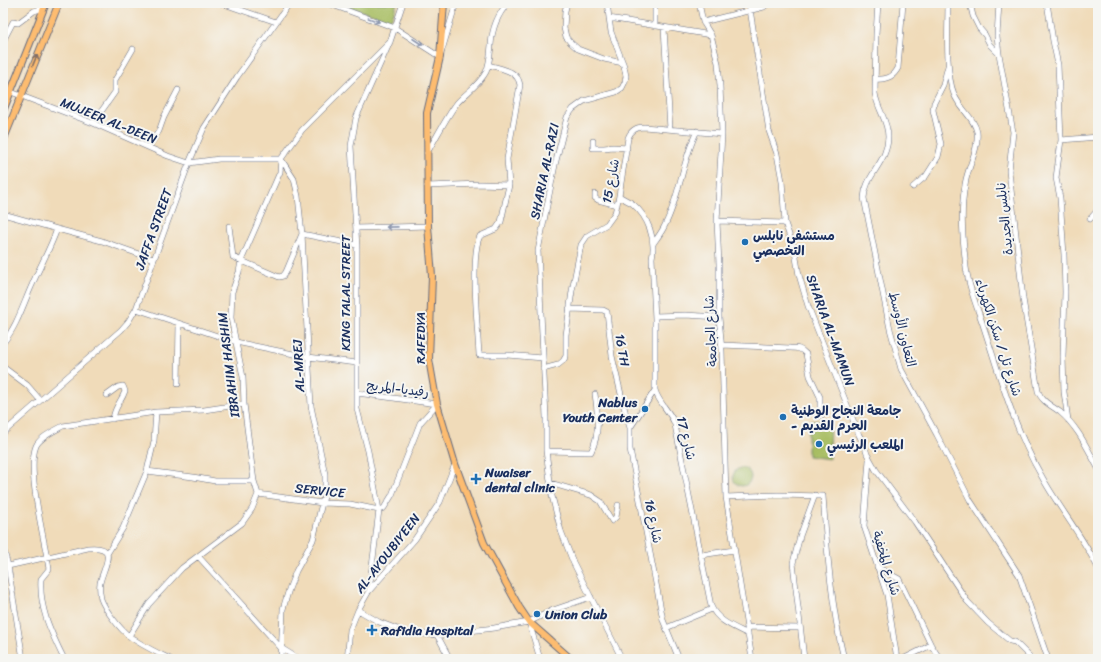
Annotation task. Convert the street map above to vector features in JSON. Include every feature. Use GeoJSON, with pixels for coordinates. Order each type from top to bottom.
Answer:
{"type":"FeatureCollection","features":[{"type":"Feature","properties":{"kind":"main road"},"geometry":{"type":"LineString","coordinates":[[3,141],[21,97],[24,85],[59,3]]}},
{"type":"Feature","properties":{"kind":"main road","name":"RAFEDYA"},"geometry":{"type":"LineString","coordinates":[[444,3],[440,57],[427,113],[426,154],[428,226],[432,276],[428,359],[437,404],[455,464],[484,543],[519,607],[529,622],[571,659]]}},
{"type":"Feature","properties":{"kind":"main road"},"geometry":{"type":"LineString","coordinates":[[3,111],[45,6]]}},
{"type":"Feature","properties":{"kind":"street"},"geometry":{"type":"LineString","coordinates":[[222,3],[276,22]]}},
{"type":"Feature","properties":{"kind":"street","name":"JAFFA STREET"},"geometry":{"type":"LineString","coordinates":[[3,433],[121,330],[128,322],[136,310],[153,259],[169,220],[189,163],[204,128],[237,77],[290,3]]}},
{"type":"Feature","properties":{"kind":"street"},"geometry":{"type":"LineString","coordinates":[[327,3],[395,28],[440,57],[456,3]]}},
{"type":"Feature","properties":{"kind":"street","name":"KING TALAL STREET"},"geometry":{"type":"LineString","coordinates":[[369,591],[379,510],[368,451],[357,409],[357,245],[351,146],[356,118],[390,42],[403,3]]}},
{"type":"Feature","properties":{"kind":"street"},"geometry":{"type":"LineString","coordinates":[[426,154],[456,104],[483,77],[489,65],[492,36],[496,23],[503,8],[508,3]]}},
{"type":"Feature","properties":{"kind":"street"},"geometry":{"type":"LineString","coordinates":[[568,3],[565,11],[564,28],[566,37],[570,42],[578,49],[604,59],[623,63]]}},
{"type":"Feature","properties":{"kind":"street","name":"SHARIA AL-RAZI"},"geometry":{"type":"LineString","coordinates":[[543,358],[538,252],[564,126],[569,113],[584,100],[616,92],[622,88],[625,82],[626,76],[623,63],[611,32],[607,3]]}},
{"type":"Feature","properties":{"kind":"street"},"geometry":{"type":"LineString","coordinates":[[655,3],[655,26]]}},
{"type":"Feature","properties":{"kind":"street","name":"شارع الجامعة"},"geometry":{"type":"LineString","coordinates":[[699,3],[703,22],[711,35],[720,86],[722,134],[717,221],[726,498],[752,659]]}},
{"type":"Feature","properties":{"kind":"street","name":"SHARIA AL-MAMUN"},"geometry":{"type":"LineString","coordinates":[[749,3],[749,11],[769,131],[777,154],[782,181],[785,223],[795,252],[799,275],[808,306],[859,435],[876,470],[915,522],[967,601],[988,623],[1010,641],[1016,642],[1032,659]]}},
{"type":"Feature","properties":{"kind":"street"},"geometry":{"type":"LineString","coordinates":[[703,22],[764,7],[768,3]]}},
{"type":"Feature","properties":{"kind":"street","name":"التعاون الأوسط"},"geometry":{"type":"LineString","coordinates":[[878,3],[875,97],[886,120],[888,142],[884,158],[864,189],[864,204],[890,329],[901,369],[970,500],[1019,575],[1048,659]]}},
{"type":"Feature","properties":{"kind":"street"},"geometry":{"type":"LineString","coordinates":[[875,79],[889,78],[895,74],[898,68],[903,3]]}},
{"type":"Feature","properties":{"kind":"street","name":"شارع تل / سكن الكهرباء"},"geometry":{"type":"LineString","coordinates":[[948,3],[951,84],[957,101],[973,121],[977,134],[975,149],[965,184],[963,202],[965,260],[970,289],[1010,408],[1026,448],[1047,486],[1067,515],[1098,568]]}},
{"type":"Feature","properties":{"kind":"street"},"geometry":{"type":"LineString","coordinates":[[970,3],[973,16],[979,28],[986,34],[990,45],[999,54]]}},
{"type":"Feature","properties":{"kind":"street","name":"نابلس الجديدة"},"geometry":{"type":"LineString","coordinates":[[999,3],[997,36],[1012,132],[1009,172],[1023,299],[1038,391],[1043,399],[1068,420],[1082,437],[1098,468]]}},
{"type":"Feature","properties":{"kind":"street"},"geometry":{"type":"LineString","coordinates":[[1047,3],[1058,65],[1060,140],[1056,178],[1060,198],[1064,255],[1065,292],[1063,357],[1064,392],[1068,420]]}},
{"type":"Feature","properties":{"kind":"street"},"geometry":{"type":"LineString","coordinates":[[1097,3],[1098,9]]}},
{"type":"Feature","properties":{"kind":"street"},"geometry":{"type":"LineString","coordinates":[[3,41],[13,22],[18,23],[34,11],[45,6]]}},
{"type":"Feature","properties":{"kind":"street"},"geometry":{"type":"LineString","coordinates":[[610,18],[711,35]]}},
{"type":"Feature","properties":{"kind":"street"},"geometry":{"type":"LineString","coordinates":[[664,28],[670,129]]}},
{"type":"Feature","properties":{"kind":"street","name":"IBRAHIM HASHIM"},"geometry":{"type":"LineString","coordinates":[[258,494],[254,481],[244,404],[243,377],[231,318],[232,292],[240,272],[241,261],[280,172],[281,159],[302,130],[390,42]]}},
{"type":"Feature","properties":{"kind":"street"},"geometry":{"type":"LineString","coordinates":[[93,123],[115,92],[115,80],[133,49]]}},
{"type":"Feature","properties":{"kind":"street"},"geometry":{"type":"LineString","coordinates":[[489,65],[513,72],[517,76],[519,82],[507,158],[509,185],[500,225],[496,229],[482,234],[478,239],[476,261],[479,355],[506,355],[543,358],[546,451],[556,514],[564,539],[577,570],[622,659]]}},
{"type":"Feature","properties":{"kind":"street"},"geometry":{"type":"LineString","coordinates":[[913,187],[926,176],[938,157],[941,144],[933,110],[934,103],[943,85],[948,66]]}},
{"type":"Feature","properties":{"kind":"street","name":"MUJEER AL-DEEN"},"geometry":{"type":"LineString","coordinates":[[3,89],[93,123],[168,156],[189,163]]}},
{"type":"Feature","properties":{"kind":"street"},"geometry":{"type":"LineString","coordinates":[[148,147],[159,131],[164,117],[178,90]]}},
{"type":"Feature","properties":{"kind":"street","name":"شارع 15"},"geometry":{"type":"LineString","coordinates":[[543,370],[558,365],[565,359],[569,309],[583,242],[590,234],[606,224],[612,217],[619,196],[629,135],[635,128],[644,127],[722,134]]}},
{"type":"Feature","properties":{"kind":"street"},"geometry":{"type":"LineString","coordinates":[[653,244],[665,226],[676,197],[692,142],[697,131]]}},
{"type":"Feature","properties":{"kind":"street"},"geometry":{"type":"LineString","coordinates":[[1060,140],[1098,138]]}},
{"type":"Feature","properties":{"kind":"street"},"geometry":{"type":"LineString","coordinates":[[593,142],[593,148],[627,148]]}},
{"type":"Feature","properties":{"kind":"street"},"geometry":{"type":"LineString","coordinates":[[189,163],[219,159],[281,159]]}},
{"type":"Feature","properties":{"kind":"street","name":"AL-MREJ"},"geometry":{"type":"LineString","coordinates":[[281,159],[294,179],[298,196],[302,234],[311,406],[325,474],[325,494],[313,540],[296,571],[283,609],[281,659]]}},
{"type":"Feature","properties":{"kind":"street"},"geometry":{"type":"LineString","coordinates":[[427,186],[480,184],[509,185]]}},
{"type":"Feature","properties":{"kind":"street"},"geometry":{"type":"LineString","coordinates":[[595,194],[595,198],[598,200],[617,205]]}},
{"type":"Feature","properties":{"kind":"street"},"geometry":{"type":"LineString","coordinates":[[619,196],[632,204],[642,214],[649,225],[653,244],[655,390],[630,428]]}},
{"type":"Feature","properties":{"kind":"street"},"geometry":{"type":"LineString","coordinates":[[1090,219],[1098,210]]}},
{"type":"Feature","properties":{"kind":"street"},"geometry":{"type":"LineString","coordinates":[[3,214],[102,241],[153,259]]}},
{"type":"Feature","properties":{"kind":"street"},"geometry":{"type":"LineString","coordinates":[[717,221],[785,223]]}},
{"type":"Feature","properties":{"kind":"street"},"geometry":{"type":"LineString","coordinates":[[229,226],[233,257],[279,277],[283,276],[286,272],[302,234],[357,245]]}},
{"type":"Feature","properties":{"kind":"street"},"geometry":{"type":"LineString","coordinates":[[356,228],[428,226]]}},
{"type":"Feature","properties":{"kind":"street"},"geometry":{"type":"LineString","coordinates":[[3,343],[11,334],[57,229]]}},
{"type":"Feature","properties":{"kind":"street","name":"16 TH"},"geometry":{"type":"LineString","coordinates":[[569,309],[603,310],[607,312],[612,356],[630,428]]}},
{"type":"Feature","properties":{"kind":"street"},"geometry":{"type":"LineString","coordinates":[[136,310],[236,342],[308,357],[357,363]]}},
{"type":"Feature","properties":{"kind":"street"},"geometry":{"type":"LineString","coordinates":[[655,316],[685,315],[719,317]]}},
{"type":"Feature","properties":{"kind":"street"},"geometry":{"type":"LineString","coordinates":[[178,384],[179,324]]}},
{"type":"Feature","properties":{"kind":"street"},"geometry":{"type":"LineString","coordinates":[[722,345],[803,350],[806,354],[810,376],[820,397],[820,416],[822,416]]}},
{"type":"Feature","properties":{"kind":"street"},"geometry":{"type":"LineString","coordinates":[[3,367],[26,384],[40,400]]}},
{"type":"Feature","properties":{"kind":"street"},"geometry":{"type":"LineString","coordinates":[[107,395],[118,387],[123,386],[125,391],[123,397],[114,410],[113,419]]}},
{"type":"Feature","properties":{"kind":"street","name":"شارع 17"},"geometry":{"type":"LineString","coordinates":[[655,390],[675,425],[712,609]]}},
{"type":"Feature","properties":{"kind":"street","name":"رفيديا-المريج"},"geometry":{"type":"LineString","coordinates":[[357,394],[437,404]]}},
{"type":"Feature","properties":{"kind":"street"},"geometry":{"type":"LineString","coordinates":[[546,451],[591,452],[595,444],[598,418],[595,394]]}},
{"type":"Feature","properties":{"kind":"street"},"geometry":{"type":"LineString","coordinates":[[64,659],[50,630],[42,606],[41,579],[49,569],[36,494],[33,463],[36,446],[51,432],[63,426],[156,412],[204,410],[244,404]]}},
{"type":"Feature","properties":{"kind":"street"},"geometry":{"type":"LineString","coordinates":[[379,510],[384,508],[392,495],[420,423],[437,404]]}},
{"type":"Feature","properties":{"kind":"street"},"geometry":{"type":"LineString","coordinates":[[107,554],[123,528],[147,471],[154,441],[156,412]]}},
{"type":"Feature","properties":{"kind":"street","name":"شارع 16"},"geometry":{"type":"LineString","coordinates":[[630,428],[631,462],[663,620],[679,659]]}},
{"type":"Feature","properties":{"kind":"street","name":"شارع المخفية"},"geometry":{"type":"LineString","coordinates":[[866,450],[869,464],[864,526],[887,595],[897,659]]}},
{"type":"Feature","properties":{"kind":"street","name":"AL-AYOUBIYEEN"},"geometry":{"type":"LineString","coordinates":[[347,659],[350,630],[358,610],[369,591],[415,539],[440,502],[455,464]]}},
{"type":"Feature","properties":{"kind":"street"},"geometry":{"type":"LineString","coordinates":[[147,471],[215,481],[254,481]]}},
{"type":"Feature","properties":{"kind":"street"},"geometry":{"type":"LineString","coordinates":[[550,483],[591,495],[600,501],[612,521],[616,517],[618,505]]}},
{"type":"Feature","properties":{"kind":"street"},"geometry":{"type":"LineString","coordinates":[[129,636],[149,604],[182,568],[242,523],[252,509],[258,494]]}},
{"type":"Feature","properties":{"kind":"street","name":"SERVICE"},"geometry":{"type":"LineString","coordinates":[[258,494],[322,503],[350,504],[379,510]]}},
{"type":"Feature","properties":{"kind":"street"},"geometry":{"type":"LineString","coordinates":[[726,498],[778,495],[824,496],[827,552],[838,635],[844,659]]}},
{"type":"Feature","properties":{"kind":"street"},"geometry":{"type":"LineString","coordinates":[[804,659],[793,563],[800,536],[815,495]]}},
{"type":"Feature","properties":{"kind":"street"},"geometry":{"type":"LineString","coordinates":[[3,547],[8,566],[23,659]]}},
{"type":"Feature","properties":{"kind":"street"},"geometry":{"type":"LineString","coordinates":[[8,566],[88,548],[99,547],[107,554],[108,561],[100,584],[102,599],[106,608],[129,636],[170,659]]}},
{"type":"Feature","properties":{"kind":"street"},"geometry":{"type":"LineString","coordinates":[[701,555],[734,550]]}},
{"type":"Feature","properties":{"kind":"street"},"geometry":{"type":"LineString","coordinates":[[198,556],[281,648],[299,659]]}},
{"type":"Feature","properties":{"kind":"street"},"geometry":{"type":"LineString","coordinates":[[877,567],[899,580],[931,645],[940,659]]}},
{"type":"Feature","properties":{"kind":"street"},"geometry":{"type":"LineString","coordinates":[[358,610],[379,622],[408,633],[437,635],[529,622],[553,610],[591,597]]}},
{"type":"Feature","properties":{"kind":"street"},"geometry":{"type":"LineString","coordinates":[[666,628],[712,609],[727,623],[748,634]]}},
{"type":"Feature","properties":{"kind":"street"},"geometry":{"type":"LineString","coordinates":[[529,622],[540,659]]}},
{"type":"Feature","properties":{"kind":"street"},"geometry":{"type":"LineString","coordinates":[[747,627],[800,628]]}},
{"type":"Feature","properties":{"kind":"street"},"geometry":{"type":"LineString","coordinates":[[437,635],[450,659]]}},
{"type":"Feature","properties":{"kind":"street"},"geometry":{"type":"LineString","coordinates":[[903,659],[931,645]]}},
{"type":"Feature","properties":{"kind":"green space"},"geometry":{"type":"Polygon","coordinates":[[[336,3],[397,3],[392,18],[388,20],[336,3]]]}},
{"type":"Feature","properties":{"kind":"green space","name":"الملعب الرئيسي"},"geometry":{"type":"Polygon","coordinates":[[[812,421],[830,421],[829,459],[808,456],[808,431],[812,431],[812,421]]]}},
{"type":"Feature","properties":{"kind":"green space"},"geometry":{"type":"Polygon","coordinates":[[[738,468],[746,468],[751,473],[749,484],[746,486],[738,486],[733,481],[733,473],[738,468]]]}},
{"type":"Feature","properties":{"kind":"place","name":"مستشفى نابلس التخصصي"},"geometry":{"type":"Point","coordinates":[745,242]}},
{"type":"Feature","properties":{"kind":"place","name":"Nablus Youth Center"},"geometry":{"type":"Point","coordinates":[645,409]}},
{"type":"Feature","properties":{"kind":"place","name":"جامعة النجاح الوطنية - الحرم القديم"},"geometry":{"type":"Point","coordinates":[783,417]}},
{"type":"Feature","properties":{"kind":"place","name":"الملعب الرئيسي"},"geometry":{"type":"Point","coordinates":[819,444]}},
{"type":"Feature","properties":{"kind":"place","name":"Nwaiser dental clinic"},"geometry":{"type":"Point","coordinates":[476,479]}},
{"type":"Feature","properties":{"kind":"place","name":"Union Club"},"geometry":{"type":"Point","coordinates":[537,614]}},
{"type":"Feature","properties":{"kind":"place","name":"Rafidia Hospital"},"geometry":{"type":"Point","coordinates":[372,630]}}]}
